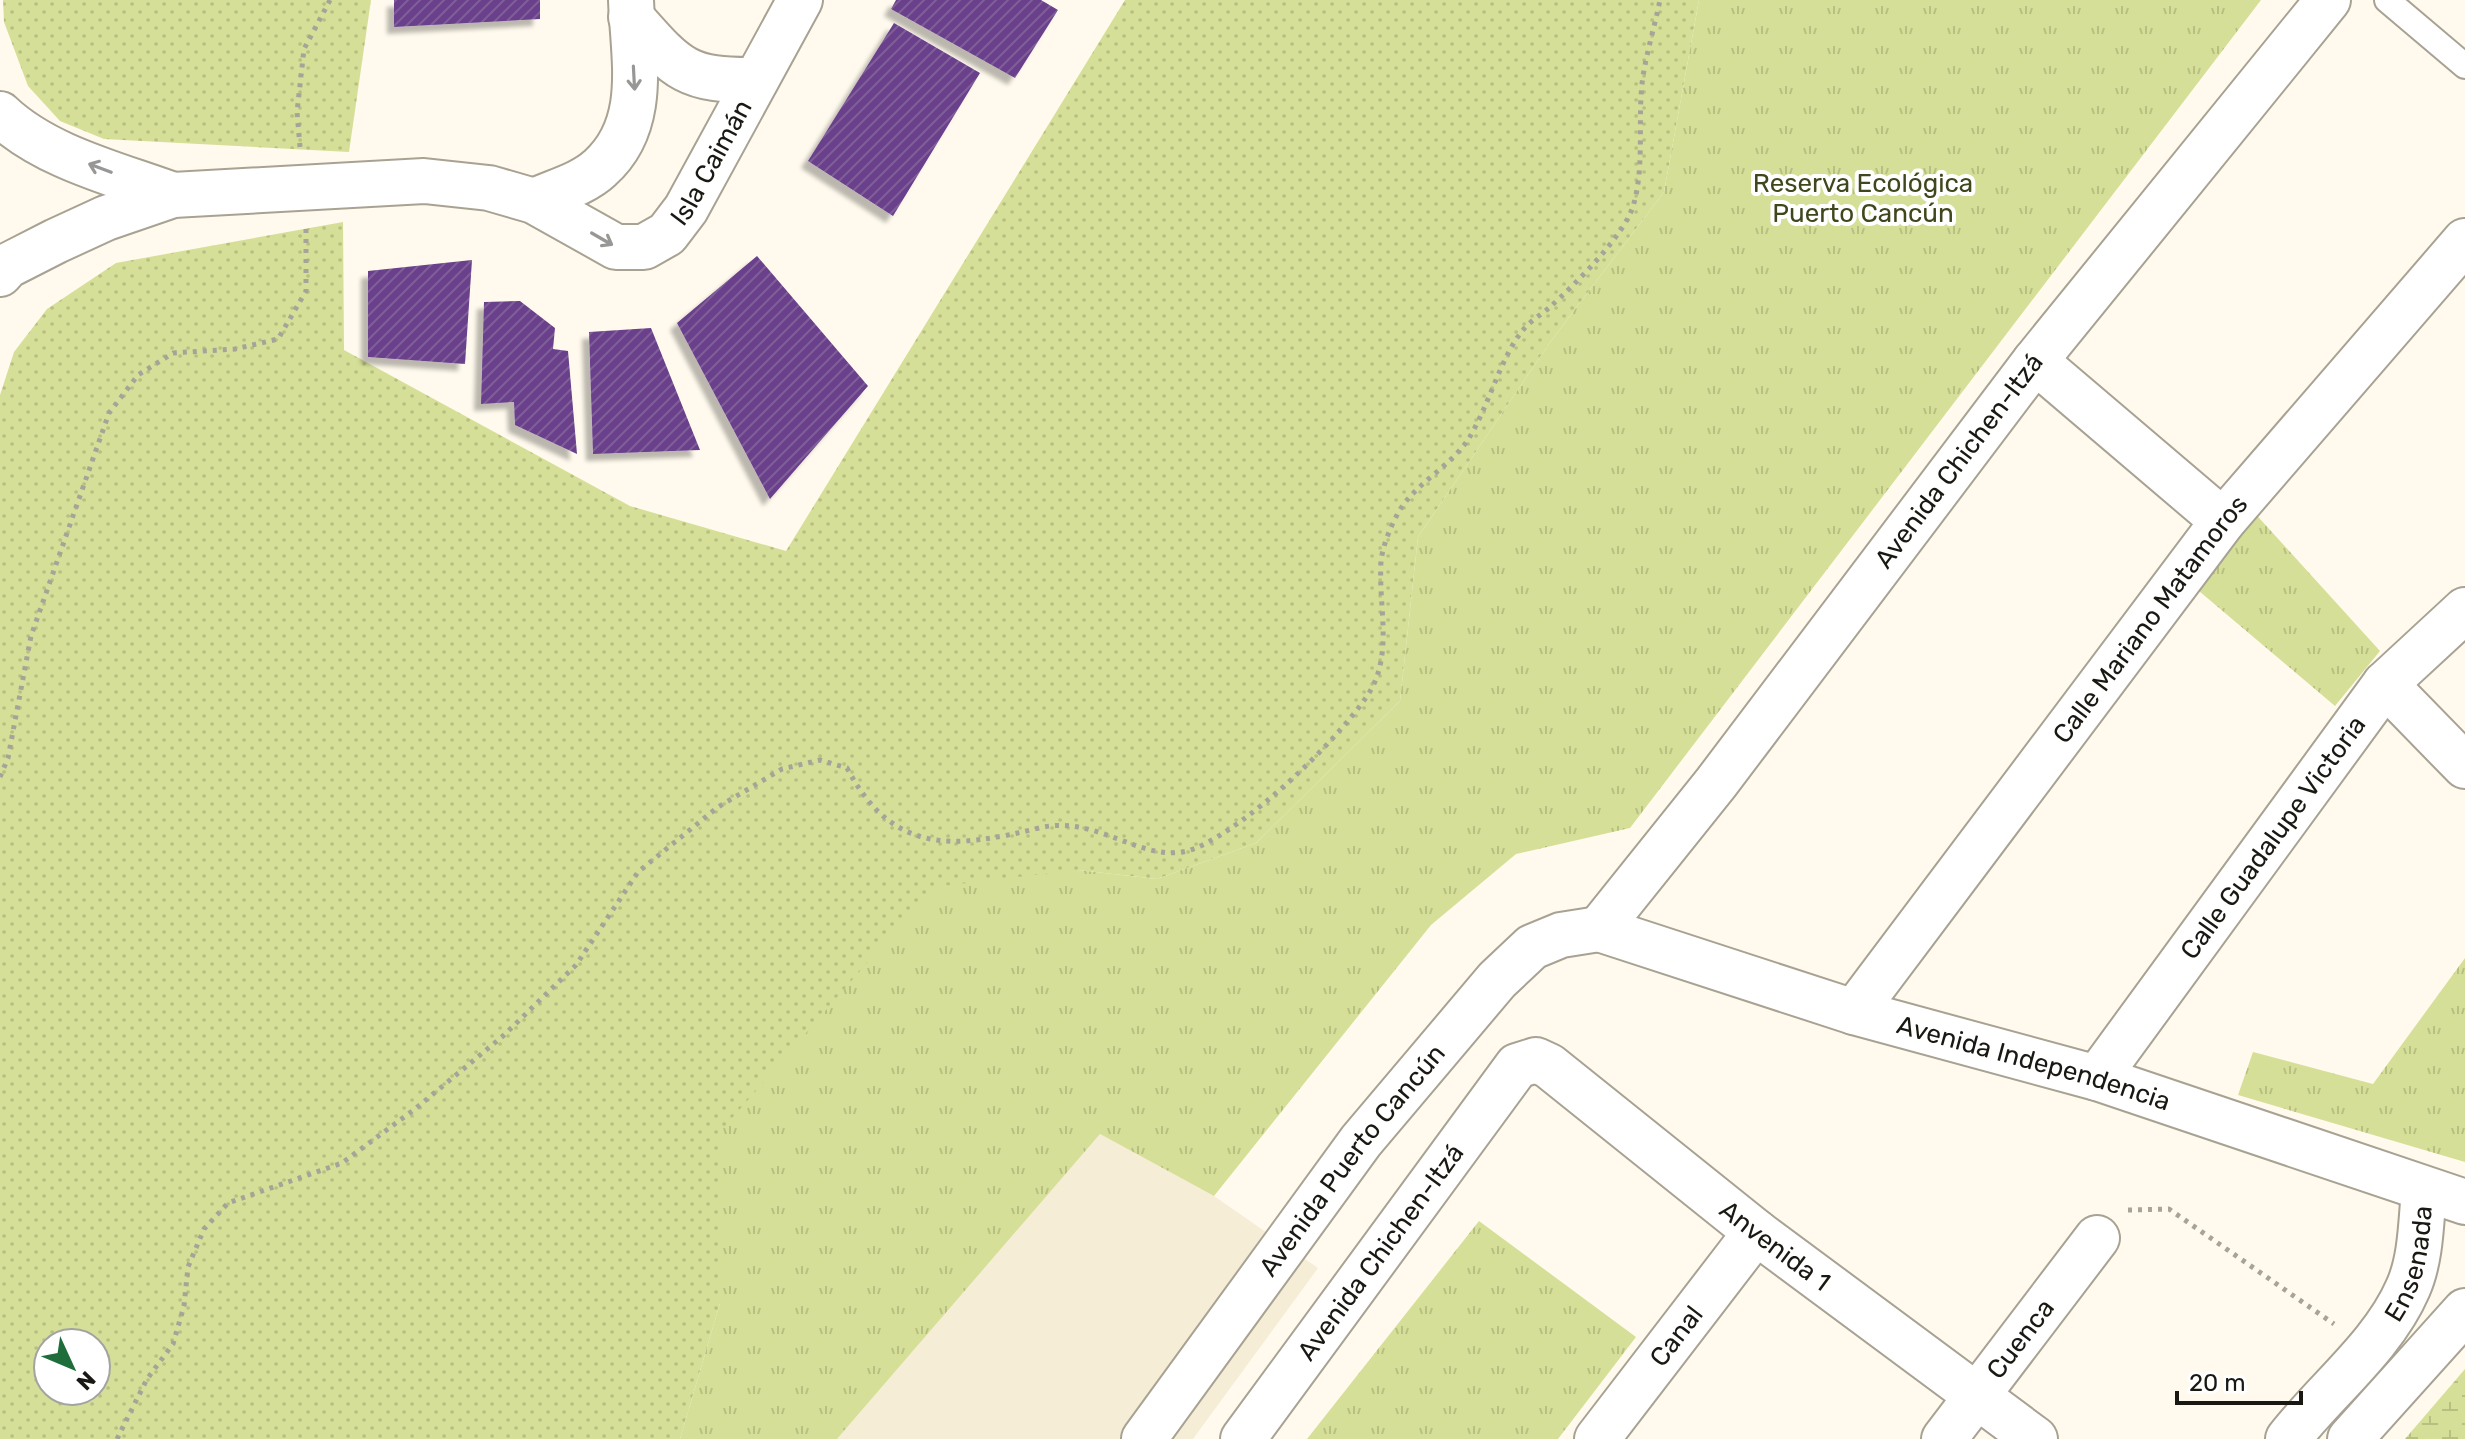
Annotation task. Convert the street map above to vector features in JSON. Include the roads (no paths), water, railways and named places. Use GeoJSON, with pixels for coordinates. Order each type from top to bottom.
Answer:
{"type":"FeatureCollection","features":[{"type":"Feature","properties":{"kind":"street","name":"Isla Caimán"},"geometry":{"type":"LineString","coordinates":[[0,274],[31,253],[106,218],[173,195],[424,181],[489,188],[534,201],[616,247],[644,247],[667,234],[686,209],[800,0]]}},
{"type":"Feature","properties":{"kind":"street","name":"Avenida Chichen-Itzá"},"geometry":{"type":"LineString","coordinates":[[1599,929],[1716,783],[2035,361],[2328,0]]}},
{"type":"Feature","properties":{"kind":"street"},"geometry":{"type":"LineString","coordinates":[[631,9],[670,61],[689,73],[715,80],[756,80]]}},
{"type":"Feature","properties":{"kind":"street"},"geometry":{"type":"LineString","coordinates":[[534,201],[600,169],[621,144],[635,108],[631,9]]}},
{"type":"Feature","properties":{"kind":"street","name":"Isla Caimán"},"geometry":{"type":"LineString","coordinates":[[0,114],[17,130],[73,158],[173,195]]}},
{"type":"Feature","properties":{"kind":"street","name":"Calle Mariano Matamoros"},"geometry":{"type":"LineString","coordinates":[[1854,1012],[2223,521],[2465,241]]}},
{"type":"Feature","properties":{"kind":"street"},"geometry":{"type":"LineString","coordinates":[[2035,361],[2223,521]]}},
{"type":"Feature","properties":{"kind":"street","name":"Calle Guadalupe Victoria"},"geometry":{"type":"LineString","coordinates":[[2097,1078],[2385,684],[2465,610]]}},
{"type":"Feature","properties":{"kind":"street"},"geometry":{"type":"LineString","coordinates":[[2385,684],[2465,766]]}},
{"type":"Feature","properties":{"kind":"street","name":"Avenida Independencia"},"geometry":{"type":"LineString","coordinates":[[1599,929],[1854,1012],[2097,1078],[2465,1202]]}},
{"type":"Feature","properties":{"kind":"street","name":"Avenida Puerto Cancún"},"geometry":{"type":"LineString","coordinates":[[1144,1439],[1361,1141],[1497,980],[1532,947],[1561,935],[1599,929]]}},
{"type":"Feature","properties":{"kind":"street","name":"Anvenida 1"},"geometry":{"type":"LineString","coordinates":[[1517,1066],[1536,1060],[1549,1066],[1756,1232],[2035,1439]]}},
{"type":"Feature","properties":{"kind":"street","name":"Avenida Chichen-Itzá"},"geometry":{"type":"LineString","coordinates":[[1243,1439],[1517,1066]]}},
{"type":"Feature","properties":{"kind":"street","name":"Ensenada"},"geometry":{"type":"LineString","coordinates":[[2288,1439],[2368,1348],[2408,1288],[2418,1249],[2424,1190]]}},
{"type":"Feature","properties":{"kind":"street","name":"Canal"},"geometry":{"type":"LineString","coordinates":[[1597,1439],[1756,1232]]}},
{"type":"Feature","properties":{"kind":"street","name":"Cuenca"},"geometry":{"type":"LineString","coordinates":[[1944,1439],[2097,1238]]}},
{"type":"Feature","properties":{"kind":"street"},"geometry":{"type":"LineString","coordinates":[[2350,1439],[2465,1311]]}},
{"type":"Feature","properties":{"kind":"lane"},"geometry":{"type":"LineString","coordinates":[[2387,0],[2413,9],[2465,66]]}},
{"type":"Feature","properties":{"kind":"park label","name":"Reserva Ecológica Puerto Cancún"},"geometry":{"type":"Point","coordinates":[1863,198]}}]}
